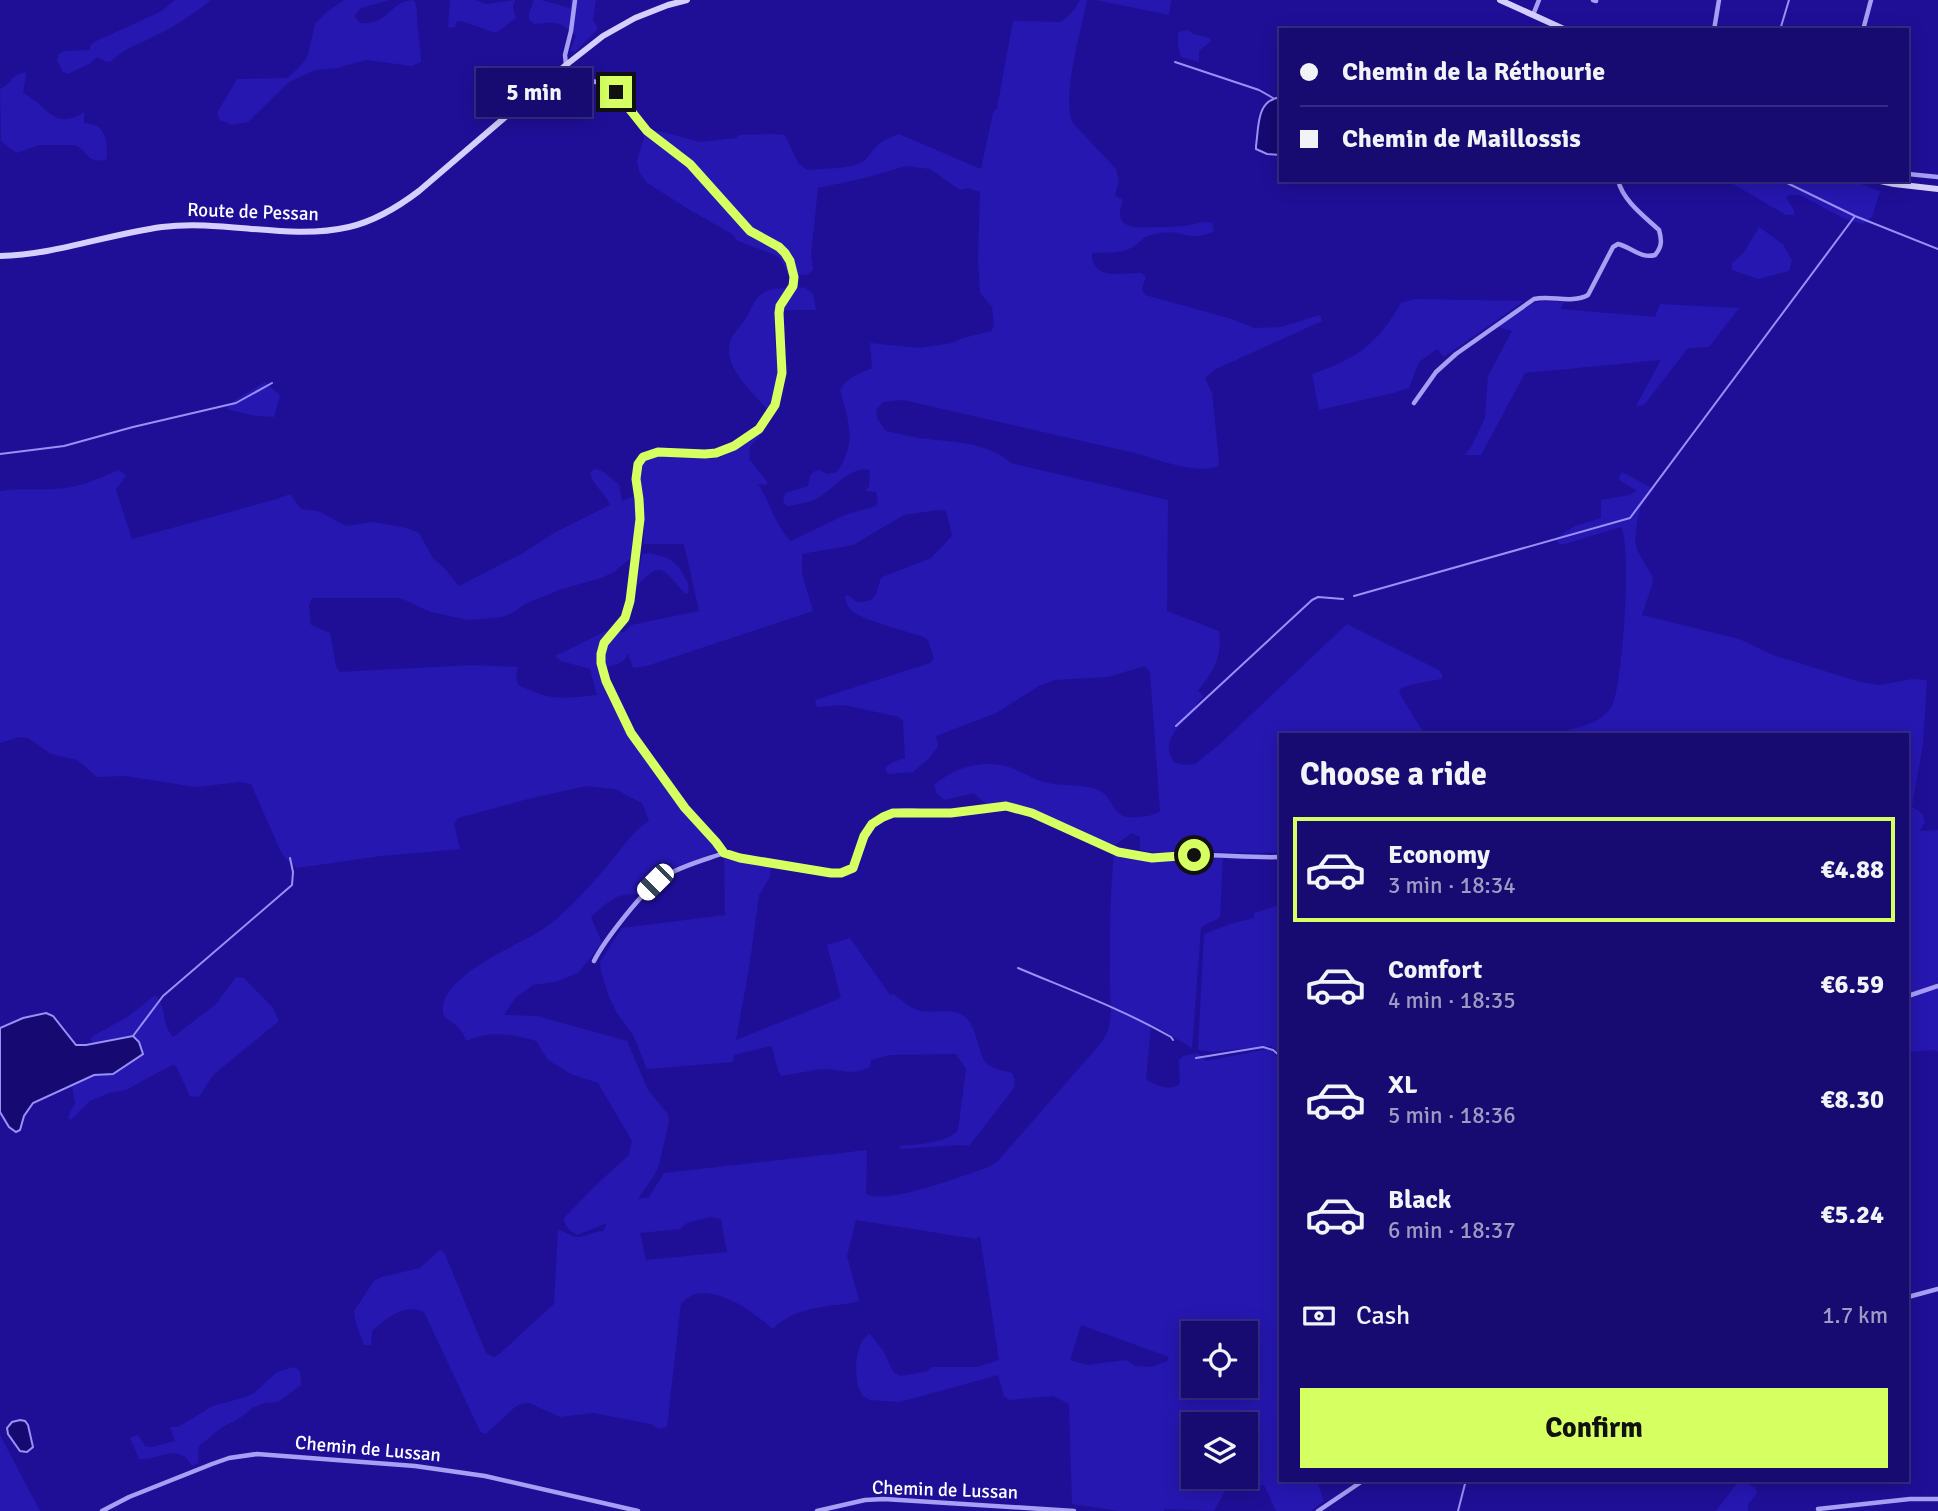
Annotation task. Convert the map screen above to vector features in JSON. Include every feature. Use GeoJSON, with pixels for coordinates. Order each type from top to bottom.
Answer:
{"type":"FeatureCollection","features":[{"type":"Feature","properties":{"kind":"main road","name":"Route de Pessan"},"geometry":{"type":"LineString","coordinates":[[0,256],[32,253],[166,226],[314,232],[361,223],[387,212],[419,191],[603,36],[652,11],[687,0]]}},
{"type":"Feature","properties":{"kind":"main road"},"geometry":{"type":"LineString","coordinates":[[1500,0],[1562,28]]}},
{"type":"Feature","properties":{"kind":"main road"},"geometry":{"type":"LineString","coordinates":[[1885,182],[1938,188]]}},
{"type":"Feature","properties":{"kind":"street"},"geometry":{"type":"LineString","coordinates":[[575,0],[565,55],[566,65],[579,77],[616,92],[647,131],[690,164],[750,231],[785,253],[793,270],[793,286],[780,306],[779,313],[782,373],[775,405],[764,423],[727,449],[705,454],[658,452],[643,457],[638,464],[636,479],[640,519],[630,601],[625,618],[604,643],[601,654],[606,681],[631,733],[685,808],[724,853],[740,858],[841,873],[853,868],[864,836],[872,824],[883,817],[893,813],[951,813],[1006,806],[1032,813],[1118,852],[1138,856],[1279,857]]}},
{"type":"Feature","properties":{"kind":"street"},"geometry":{"type":"LineString","coordinates":[[1533,15],[1539,0]]}},
{"type":"Feature","properties":{"kind":"street"},"geometry":{"type":"LineString","coordinates":[[1714,28],[1719,0]]}},
{"type":"Feature","properties":{"kind":"street"},"geometry":{"type":"LineString","coordinates":[[1864,28],[1871,0]]}},
{"type":"Feature","properties":{"kind":"street"},"geometry":{"type":"LineString","coordinates":[[1909,174],[1938,177]]}},
{"type":"Feature","properties":{"kind":"street"},"geometry":{"type":"LineString","coordinates":[[1414,402],[1436,372],[1456,354],[1534,299],[1581,299],[1588,295],[1613,247],[1618,244],[1644,256],[1655,255],[1661,245],[1659,230],[1628,200],[1619,182]]}},
{"type":"Feature","properties":{"kind":"street"},"geometry":{"type":"LineString","coordinates":[[594,961],[615,929],[655,882],[666,875],[724,853]]}},
{"type":"Feature","properties":{"kind":"street"},"geometry":{"type":"LineString","coordinates":[[1909,996],[1938,986]]}},
{"type":"Feature","properties":{"kind":"street"},"geometry":{"type":"LineString","coordinates":[[1909,1297],[1938,1289]]}},
{"type":"Feature","properties":{"kind":"street","name":"Chemin de Lussan"},"geometry":{"type":"LineString","coordinates":[[102,1511],[129,1496],[229,1458],[257,1454],[415,1466],[485,1476],[638,1511]]}},
{"type":"Feature","properties":{"kind":"street"},"geometry":{"type":"LineString","coordinates":[[1318,1511],[1361,1482]]}},
{"type":"Feature","properties":{"kind":"street","name":"Chemin de Lussan"},"geometry":{"type":"LineString","coordinates":[[819,1511],[865,1500],[884,1499],[1074,1511]]}},
{"type":"Feature","properties":{"kind":"street"},"geometry":{"type":"LineString","coordinates":[[1818,1509],[1910,1499],[1938,1499]]}},
{"type":"Feature","properties":{"kind":"shaded area"},"geometry":{"type":"Polygon","coordinates":[[[175,0],[211,0],[179,23],[127,49],[110,62],[97,57],[68,74],[63,72],[57,60],[59,54],[65,51],[90,50],[94,42],[160,12],[175,0]]]}},
{"type":"Feature","properties":{"kind":"shaded area"},"geometry":{"type":"Polygon","coordinates":[[[344,0],[390,0],[361,8],[354,16],[360,23],[370,23],[377,21],[399,4],[414,0],[421,62],[412,66],[366,60],[337,68],[315,70],[289,82],[248,122],[232,125],[220,120],[217,113],[237,79],[288,78],[308,55],[315,24],[344,0]]]}},
{"type":"Feature","properties":{"kind":"shaded area"},"geometry":{"type":"Polygon","coordinates":[[[450,0],[475,0],[486,4],[515,0],[513,7],[516,18],[496,33],[457,21],[455,27],[450,28],[450,0]]]}},
{"type":"Feature","properties":{"kind":"shaded area"},"geometry":{"type":"Polygon","coordinates":[[[534,0],[570,8],[571,0],[596,0],[593,20],[598,29],[575,52],[570,51],[576,36],[566,27],[553,23],[534,24],[529,19],[534,0]]]}},
{"type":"Feature","properties":{"kind":"shaded area"},"geometry":{"type":"Polygon","coordinates":[[[1080,0],[1087,0],[1071,79],[1070,110],[1072,122],[1116,169],[1119,181],[1115,195],[1123,200],[1120,210],[1122,222],[1132,227],[1212,223],[1214,231],[1199,236],[1160,233],[1146,237],[1126,250],[1092,253],[1097,268],[1110,274],[1142,273],[1146,277],[1142,289],[1145,295],[1232,319],[1254,328],[1281,327],[1320,315],[1322,321],[1216,369],[1205,378],[1212,393],[1219,461],[1219,465],[1212,468],[1180,466],[1139,454],[903,400],[883,402],[876,410],[878,420],[886,431],[979,446],[1011,463],[1168,500],[1167,611],[1219,631],[1220,640],[1216,663],[1198,691],[1204,696],[1196,704],[1198,708],[1174,732],[1171,739],[1170,754],[1174,762],[1195,764],[1219,745],[1347,624],[1439,670],[1443,676],[1441,679],[1401,688],[1399,693],[1424,733],[1279,733],[1279,852],[1149,852],[1140,850],[1140,837],[1132,833],[1115,845],[1036,811],[1009,804],[986,804],[974,793],[944,800],[937,794],[934,785],[960,769],[989,764],[1009,767],[1044,782],[1098,790],[1104,793],[1122,815],[1139,817],[1157,813],[1160,811],[1150,672],[1145,666],[1108,677],[1055,680],[1039,686],[996,713],[936,736],[938,746],[913,772],[888,774],[885,768],[905,758],[903,721],[899,717],[844,705],[817,707],[815,700],[930,663],[934,659],[928,640],[924,637],[857,614],[849,608],[845,598],[848,595],[857,602],[870,600],[876,595],[882,577],[931,558],[952,536],[946,511],[904,515],[853,545],[802,554],[802,574],[813,611],[647,666],[633,668],[628,653],[621,662],[600,668],[612,705],[625,727],[672,793],[716,846],[717,852],[662,872],[637,895],[623,895],[606,904],[591,917],[602,943],[578,973],[555,982],[533,985],[515,998],[504,1015],[537,1016],[627,1041],[648,1090],[668,1114],[669,1121],[659,1165],[638,1199],[649,1197],[664,1173],[867,1150],[866,1194],[891,1196],[907,1193],[960,1177],[997,1162],[1102,1042],[1109,1028],[1111,1013],[1110,912],[1114,855],[1161,860],[1223,858],[1220,916],[1201,928],[1192,1048],[1151,1024],[1146,1080],[1164,1087],[1176,1086],[1180,1083],[1179,1060],[1183,1056],[1198,1053],[1206,1061],[1269,1049],[1279,1058],[1279,1482],[1318,1482],[1324,1501],[1311,1511],[1276,1511],[1264,1485],[1258,1485],[1258,1412],[1181,1412],[1181,1489],[1226,1489],[1214,1511],[1118,1511],[1072,1504],[1069,1404],[1053,1396],[1009,1400],[1004,1396],[998,1375],[900,1402],[870,1400],[863,1396],[857,1382],[857,1361],[859,1348],[870,1334],[884,1352],[893,1372],[901,1376],[925,1372],[933,1367],[977,1367],[999,1360],[980,1236],[976,1239],[856,1220],[847,1256],[859,1300],[857,1302],[802,1312],[782,1321],[773,1329],[749,1311],[721,1296],[699,1293],[681,1303],[667,1427],[658,1429],[651,1424],[593,1413],[560,1417],[529,1403],[515,1407],[484,1434],[480,1431],[424,1312],[410,1309],[396,1313],[372,1331],[371,1345],[364,1345],[354,1311],[374,1281],[420,1268],[440,1250],[444,1252],[486,1353],[494,1357],[554,1304],[558,1230],[577,1237],[603,1231],[607,1223],[577,1235],[564,1221],[595,1186],[629,1155],[632,1141],[598,1083],[571,1074],[548,1060],[536,1041],[501,1034],[484,1035],[466,1041],[455,1024],[445,1018],[443,1004],[449,991],[477,966],[529,938],[576,900],[632,836],[649,821],[642,803],[615,789],[586,786],[458,818],[454,824],[460,849],[381,856],[297,868],[281,852],[251,784],[240,782],[196,787],[125,776],[97,777],[77,760],[51,754],[28,738],[19,737],[0,743],[0,491],[71,487],[118,470],[126,475],[116,490],[132,539],[290,494],[301,509],[318,511],[346,526],[372,522],[407,528],[419,533],[433,558],[459,586],[610,505],[590,472],[599,470],[619,484],[622,501],[636,495],[637,521],[632,557],[614,572],[559,590],[502,617],[468,620],[431,612],[400,598],[312,598],[309,605],[311,625],[330,633],[336,667],[340,672],[473,665],[518,667],[518,685],[539,694],[565,698],[597,695],[590,669],[561,661],[555,656],[606,631],[624,632],[631,625],[699,611],[684,544],[644,544],[644,498],[639,474],[642,462],[649,457],[675,454],[718,458],[763,432],[750,447],[749,459],[768,483],[758,484],[785,535],[791,541],[845,515],[876,506],[876,492],[866,491],[870,470],[863,469],[849,474],[813,500],[788,506],[783,503],[785,493],[808,486],[810,476],[815,471],[827,474],[837,472],[843,461],[849,432],[840,390],[850,379],[872,368],[870,343],[919,348],[952,343],[991,331],[994,326],[992,307],[980,293],[980,192],[968,188],[960,190],[930,169],[906,166],[818,188],[811,256],[813,270],[807,275],[788,274],[781,259],[775,255],[738,241],[732,234],[646,182],[639,171],[637,161],[645,135],[651,131],[700,142],[736,138],[739,135],[785,135],[798,163],[807,170],[858,164],[880,143],[899,134],[981,169],[993,113],[997,108],[1013,21],[1061,22],[1080,0]],[[710,1217],[687,1223],[680,1229],[640,1233],[646,1260],[727,1252],[721,1219],[710,1217]],[[1081,1325],[1070,1360],[1087,1365],[1126,1360],[1135,1366],[1152,1367],[1167,1361],[1169,1357],[1081,1325]]]}},
{"type":"Feature","properties":{"kind":"shaded area"},"geometry":{"type":"Polygon","coordinates":[[[1096,0],[1171,0],[1169,15],[1096,0]]]}},
{"type":"Feature","properties":{"kind":"shaded area"},"geometry":{"type":"Polygon","coordinates":[[[1188,30],[1210,38],[1210,42],[1199,51],[1199,62],[1181,57],[1178,32],[1188,30]]]}},
{"type":"Feature","properties":{"kind":"shaded area"},"geometry":{"type":"Polygon","coordinates":[[[25,72],[23,93],[51,114],[65,119],[84,112],[84,123],[100,128],[106,142],[106,160],[94,160],[75,145],[39,145],[16,153],[1,141],[0,89],[16,75],[25,72]]]}},
{"type":"Feature","properties":{"kind":"shaded area"},"geometry":{"type":"Polygon","coordinates":[[[1279,98],[1279,155],[1267,154],[1256,149],[1260,115],[1267,103],[1279,98]]]}},
{"type":"Feature","properties":{"kind":"shaded area"},"geometry":{"type":"Polygon","coordinates":[[[1856,182],[1882,192],[1872,217],[1863,224],[1845,219],[1800,195],[1786,197],[1795,215],[1786,215],[1733,184],[1856,182]]]}},
{"type":"Feature","properties":{"kind":"shaded area"},"geometry":{"type":"Polygon","coordinates":[[[1759,227],[1783,244],[1792,260],[1789,271],[1758,279],[1732,270],[1732,263],[1744,252],[1759,227]]]}},
{"type":"Feature","properties":{"kind":"shaded area"},"geometry":{"type":"Polygon","coordinates":[[[804,287],[813,294],[816,310],[775,310],[774,336],[778,374],[768,410],[735,370],[729,352],[730,342],[762,294],[777,288],[804,287]]]}},
{"type":"Feature","properties":{"kind":"shaded area"},"geometry":{"type":"Polygon","coordinates":[[[1414,299],[1524,301],[1444,357],[1437,349],[1419,362],[1409,388],[1319,410],[1312,374],[1364,349],[1383,330],[1401,303],[1414,299]]]}},
{"type":"Feature","properties":{"kind":"shaded area"},"geometry":{"type":"Polygon","coordinates":[[[1540,301],[1564,302],[1560,309],[1655,317],[1660,304],[1739,308],[1709,347],[1688,348],[1644,405],[1636,406],[1661,360],[1525,373],[1481,455],[1465,455],[1485,418],[1488,376],[1512,331],[1498,327],[1540,301]]]}},
{"type":"Feature","properties":{"kind":"shaded area"},"geometry":{"type":"Polygon","coordinates":[[[265,382],[280,395],[274,417],[226,409],[235,400],[265,382]]]}},
{"type":"Feature","properties":{"kind":"shaded area"},"geometry":{"type":"Polygon","coordinates":[[[1622,472],[1654,489],[1640,508],[1635,541],[1653,582],[1642,615],[1739,639],[1773,655],[1860,682],[1880,685],[1912,679],[1927,680],[1923,744],[1912,807],[1921,813],[1925,822],[1920,831],[1938,830],[1938,1052],[1909,1052],[1909,733],[1556,733],[1598,719],[1611,708],[1615,696],[1625,618],[1626,560],[1621,527],[1565,544],[1559,544],[1556,538],[1575,526],[1601,518],[1601,500],[1637,491],[1618,479],[1622,472]]]}},
{"type":"Feature","properties":{"kind":"shaded area"},"geometry":{"type":"Polygon","coordinates":[[[650,553],[666,558],[678,566],[688,583],[688,593],[685,594],[667,574],[658,570],[645,577],[637,586],[642,554],[650,553]]]}},
{"type":"Feature","properties":{"kind":"shaded area"},"geometry":{"type":"Polygon","coordinates":[[[724,859],[771,866],[770,877],[759,895],[736,1040],[841,998],[827,945],[850,938],[890,995],[894,994],[917,1010],[955,1012],[964,1016],[972,1026],[984,1061],[996,1069],[1012,1073],[1014,1088],[969,1146],[902,1149],[899,1146],[939,1141],[958,1130],[966,1069],[956,1054],[890,1055],[871,1060],[870,1067],[863,1070],[850,1072],[821,1069],[781,1076],[771,1046],[734,1055],[733,1062],[647,1069],[633,1035],[609,997],[600,962],[622,928],[725,915],[724,859]]]}},
{"type":"Feature","properties":{"kind":"shaded area"},"geometry":{"type":"Polygon","coordinates":[[[1279,905],[1279,1052],[1271,1046],[1212,1052],[1198,1050],[1204,934],[1254,918],[1254,913],[1279,905]]]}},
{"type":"Feature","properties":{"kind":"shaded area"},"geometry":{"type":"Polygon","coordinates":[[[236,977],[244,978],[273,1008],[279,1021],[213,1075],[199,1097],[190,1096],[176,1066],[172,1065],[126,1090],[90,1101],[71,1120],[68,1118],[75,1104],[72,1085],[94,1075],[113,1074],[133,1036],[93,1044],[93,1036],[129,1016],[155,995],[159,999],[173,1037],[216,1004],[236,977]]]}},
{"type":"Feature","properties":{"kind":"shaded area"},"geometry":{"type":"Polygon","coordinates":[[[46,1013],[53,1016],[76,1045],[133,1036],[139,1042],[143,1054],[113,1074],[94,1075],[33,1103],[24,1116],[20,1130],[16,1132],[9,1127],[0,1112],[0,1028],[23,1018],[46,1013]]]}},
{"type":"Feature","properties":{"kind":"shaded area"},"geometry":{"type":"Polygon","coordinates":[[[294,1367],[300,1371],[301,1385],[278,1402],[264,1403],[252,1408],[221,1428],[199,1446],[198,1463],[192,1466],[187,1459],[174,1453],[139,1459],[130,1438],[138,1435],[145,1446],[152,1447],[175,1441],[170,1427],[178,1427],[213,1406],[246,1397],[277,1372],[294,1367]]]}},
{"type":"Feature","properties":{"kind":"shaded area"},"geometry":{"type":"Polygon","coordinates":[[[20,1420],[28,1425],[33,1447],[27,1452],[20,1451],[8,1434],[7,1428],[12,1422],[20,1420]]]}},
{"type":"Feature","properties":{"kind":"shaded area"},"geometry":{"type":"Polygon","coordinates":[[[0,1435],[40,1511],[0,1511],[0,1435]]]}},
{"type":"Feature","properties":{"kind":"shaded area"},"geometry":{"type":"Polygon","coordinates":[[[1737,1483],[1748,1483],[1757,1490],[1748,1504],[1748,1511],[1716,1511],[1737,1483]]]}},
{"type":"Feature","properties":{"kind":"waterway"},"geometry":{"type":"LineString","coordinates":[[1781,28],[1789,0]]}},
{"type":"Feature","properties":{"kind":"waterway"},"geometry":{"type":"LineString","coordinates":[[1175,62],[1259,90],[1273,98]]}},
{"type":"Feature","properties":{"kind":"waterway"},"geometry":{"type":"LineString","coordinates":[[1785,182],[1855,216],[1938,249]]}},
{"type":"Feature","properties":{"kind":"waterway"},"geometry":{"type":"LineString","coordinates":[[1354,596],[1630,518],[1855,216]]}},
{"type":"Feature","properties":{"kind":"waterway"},"geometry":{"type":"LineString","coordinates":[[0,454],[64,446],[236,403],[272,383]]}},
{"type":"Feature","properties":{"kind":"waterway"},"geometry":{"type":"LineString","coordinates":[[1176,726],[1312,600],[1318,597],[1343,599]]}},
{"type":"Feature","properties":{"kind":"waterway"},"geometry":{"type":"LineString","coordinates":[[133,1036],[163,996],[292,885],[290,858]]}},
{"type":"Feature","properties":{"kind":"waterway"},"geometry":{"type":"LineString","coordinates":[[1018,968],[1115,1009],[1173,1040]]}},
{"type":"Feature","properties":{"kind":"waterway"},"geometry":{"type":"LineString","coordinates":[[1196,1058],[1263,1047],[1279,1055]]}},
{"type":"Feature","properties":{"kind":"waterway"},"geometry":{"type":"LineString","coordinates":[[1458,1511],[1465,1482]]}},
{"type":"Feature","properties":{"kind":"route"},"geometry":{"type":"LineString","coordinates":[[616,92],[647,131],[690,164],[750,231],[785,253],[794,277],[793,286],[780,306],[779,313],[782,373],[778,394],[771,414],[764,423],[734,446],[716,453],[658,452],[643,457],[636,468],[640,519],[630,601],[625,618],[604,643],[601,663],[606,681],[631,733],[685,808],[724,853],[831,873],[841,873],[853,868],[864,836],[872,824],[893,813],[964,813],[1006,806],[1032,813],[1118,852],[1152,858],[1194,855]]}}]}
